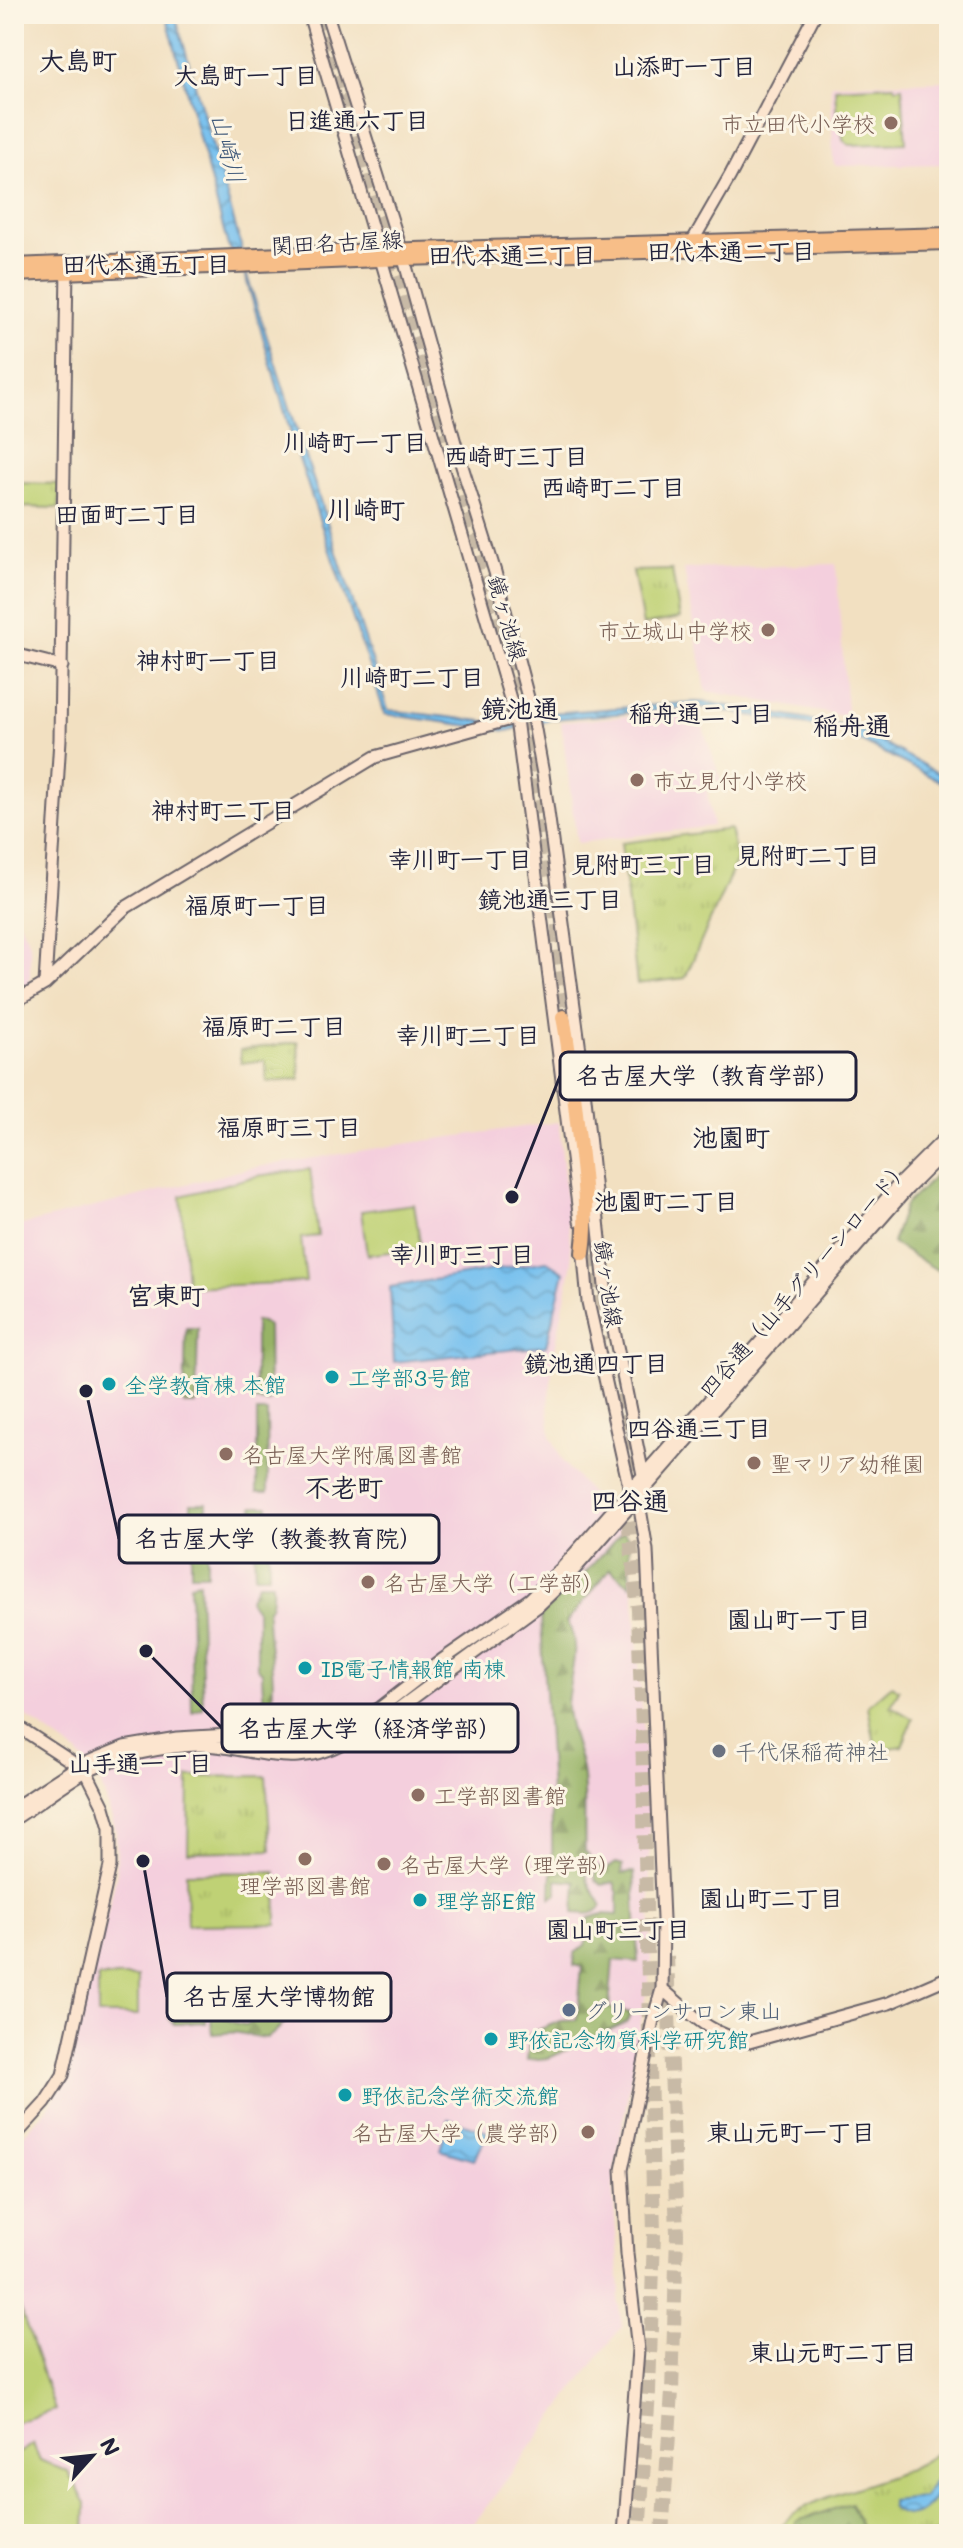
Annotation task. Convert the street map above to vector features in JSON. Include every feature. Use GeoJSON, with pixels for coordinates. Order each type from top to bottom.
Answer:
{"type":"FeatureCollection","features":[{"type":"Feature","properties":{"kind":"highway"},"geometry":{"type":"LineString","coordinates":[[563,1017],[572,1064],[587,1226],[583,1253]]}},
{"type":"Feature","properties":{"kind":"main road","name":"関田名古屋線"},"geometry":{"type":"LineString","coordinates":[[692,247],[949,234]]}},
{"type":"Feature","properties":{"kind":"main road","name":"関田名古屋線"},"geometry":{"type":"LineString","coordinates":[[14,275],[67,269],[402,254],[949,243]]}},
{"type":"Feature","properties":{"kind":"main road","name":"関田名古屋線"},"geometry":{"type":"LineString","coordinates":[[14,265],[67,269]]}},
{"type":"Feature","properties":{"kind":"street","name":"鏡ヶ池線"},"geometry":{"type":"LineString","coordinates":[[309,14],[516,719],[588,1302],[634,1493]]}},
{"type":"Feature","properties":{"kind":"street","name":"鏡ヶ池線"},"geometry":{"type":"LineString","coordinates":[[327,14],[402,254],[495,572],[532,713],[580,1051],[605,1286],[643,1475],[634,1493]]}},
{"type":"Feature","properties":{"kind":"street"},"geometry":{"type":"LineString","coordinates":[[692,247],[815,14]]}},
{"type":"Feature","properties":{"kind":"street"},"geometry":{"type":"LineString","coordinates":[[45,984],[62,666],[67,269]]}},
{"type":"Feature","properties":{"kind":"street"},"geometry":{"type":"LineString","coordinates":[[14,654],[62,666]]}},
{"type":"Feature","properties":{"kind":"street"},"geometry":{"type":"LineString","coordinates":[[14,1002],[45,984],[125,908],[375,757],[532,713]]}},
{"type":"Feature","properties":{"kind":"street"},"geometry":{"type":"LineString","coordinates":[[643,1475],[892,1191],[949,1134]]}},
{"type":"Feature","properties":{"kind":"street","name":"四谷通（山手グリーンロード）"},"geometry":{"type":"LineString","coordinates":[[14,1819],[82,1769],[139,1754],[199,1745],[299,1756],[324,1751],[366,1731],[538,1606],[567,1578],[634,1493],[908,1188],[949,1147]]}},
{"type":"Feature","properties":{"kind":"street"},"geometry":{"type":"LineString","coordinates":[[624,2534],[638,2350],[627,2254],[622,2170],[662,1989],[663,1919],[647,1550],[634,1493]]}},
{"type":"Feature","properties":{"kind":"street"},"geometry":{"type":"LineString","coordinates":[[14,1724],[82,1769],[104,1807],[110,1828],[107,1880],[63,2075],[45,2103],[14,2137]]}},
{"type":"Feature","properties":{"kind":"street"},"geometry":{"type":"LineString","coordinates":[[14,1808],[82,1769]]}},
{"type":"Feature","properties":{"kind":"street"},"geometry":{"type":"LineString","coordinates":[[662,1989],[702,2023],[726,2038],[749,2042],[889,2003],[949,1977]]}},
{"type":"Feature","properties":{"kind":"shaded area","name":"市立田代小学校"},"geometry":{"type":"Polygon","coordinates":[[[949,81],[949,164],[836,166],[833,162],[831,84],[949,81]]]}},
{"type":"Feature","properties":{"kind":"shaded area","name":"市立城山中学校"},"geometry":{"type":"Polygon","coordinates":[[[836,564],[847,712],[843,716],[706,691],[684,569],[836,564]]]}},
{"type":"Feature","properties":{"kind":"shaded area","name":"市立見付小学校"},"geometry":{"type":"Polygon","coordinates":[[[697,710],[727,798],[721,785],[711,774],[704,772],[713,826],[577,843],[561,722],[697,710]]]}},
{"type":"Feature","properties":{"kind":"shaded area"},"geometry":{"type":"Polygon","coordinates":[[[14,917],[17,917],[30,944],[30,984],[14,993],[14,917]]]}},
{"type":"Feature","properties":{"kind":"shaded area"},"geometry":{"type":"Polygon","coordinates":[[[559,1122],[572,1262],[555,1349],[548,1408],[551,1436],[563,1462],[630,1538],[649,1812],[651,1965],[613,2192],[622,2326],[466,2534],[14,2534],[14,2145],[47,2109],[66,2080],[117,1873],[116,1831],[99,1779],[77,1753],[14,1708],[14,1227],[251,1168],[559,1122]]]}},
{"type":"Feature","properties":{"kind":"green space"},"geometry":{"type":"Polygon","coordinates":[[[894,85],[895,88],[902,87],[906,143],[849,145],[843,140],[842,119],[837,119],[835,88],[894,85]]]}},
{"type":"Feature","properties":{"kind":"green space"},"geometry":{"type":"Polygon","coordinates":[[[14,483],[60,484],[59,508],[14,507],[14,483]]]}},
{"type":"Feature","properties":{"kind":"green space"},"geometry":{"type":"Polygon","coordinates":[[[672,570],[680,618],[643,625],[633,571],[672,570]]]}},
{"type":"Feature","properties":{"kind":"green space"},"geometry":{"type":"Polygon","coordinates":[[[730,829],[737,860],[685,978],[637,984],[621,843],[730,829]]]}},
{"type":"Feature","properties":{"kind":"green space"},"geometry":{"type":"Polygon","coordinates":[[[298,1042],[300,1079],[267,1082],[265,1060],[241,1063],[240,1050],[298,1042]]]}},
{"type":"Feature","properties":{"kind":"green space"},"geometry":{"type":"Polygon","coordinates":[[[949,1163],[949,1277],[892,1243],[905,1205],[949,1163]]]}},
{"type":"Feature","properties":{"kind":"green space"},"geometry":{"type":"Polygon","coordinates":[[[310,1169],[318,1236],[301,1238],[306,1282],[187,1287],[181,1196],[257,1176],[310,1169]]]}},
{"type":"Feature","properties":{"kind":"green space"},"geometry":{"type":"Polygon","coordinates":[[[414,1204],[421,1248],[367,1255],[361,1211],[414,1204]]]}},
{"type":"Feature","properties":{"kind":"green space"},"geometry":{"type":"Polygon","coordinates":[[[255,1321],[268,1326],[269,1402],[255,1401],[255,1321]]]}},
{"type":"Feature","properties":{"kind":"green space"},"geometry":{"type":"Polygon","coordinates":[[[186,1328],[198,1328],[196,1405],[184,1405],[186,1328]]]}},
{"type":"Feature","properties":{"kind":"green space"},"geometry":{"type":"Polygon","coordinates":[[[257,1412],[267,1412],[268,1492],[257,1492],[257,1412]]]}},
{"type":"Feature","properties":{"kind":"green space"},"geometry":{"type":"Polygon","coordinates":[[[191,1503],[207,1503],[207,1574],[191,1574],[191,1503]]]}},
{"type":"Feature","properties":{"kind":"green space"},"geometry":{"type":"Polygon","coordinates":[[[253,1506],[268,1506],[269,1575],[255,1575],[253,1506]]]}},
{"type":"Feature","properties":{"kind":"green space"},"geometry":{"type":"Polygon","coordinates":[[[623,1531],[629,1539],[631,1586],[610,1569],[567,1622],[572,1631],[574,1652],[567,1711],[583,1775],[585,1851],[589,1856],[586,1870],[602,1906],[593,1913],[574,1913],[576,1882],[557,1880],[557,1894],[551,1897],[551,1791],[541,1614],[573,1586],[623,1531]]]}},
{"type":"Feature","properties":{"kind":"green space"},"geometry":{"type":"Polygon","coordinates":[[[199,1582],[203,1708],[192,1712],[190,1584],[199,1582]]]}},
{"type":"Feature","properties":{"kind":"green space"},"geometry":{"type":"Polygon","coordinates":[[[258,1583],[272,1583],[267,1614],[273,1675],[270,1711],[264,1711],[262,1672],[257,1667],[257,1611],[249,1600],[258,1583]]]}},
{"type":"Feature","properties":{"kind":"green space"},"geometry":{"type":"Polygon","coordinates":[[[892,1685],[899,1690],[891,1706],[913,1719],[902,1746],[876,1750],[868,1706],[892,1685]]]}},
{"type":"Feature","properties":{"kind":"green space"},"geometry":{"type":"Polygon","coordinates":[[[266,1776],[271,1850],[188,1852],[189,1777],[266,1776]]]}},
{"type":"Feature","properties":{"kind":"green space"},"geometry":{"type":"Polygon","coordinates":[[[616,1863],[623,1865],[622,1873],[634,1872],[638,1962],[613,1960],[609,2008],[631,2013],[627,2022],[549,2058],[527,2060],[530,2033],[561,2021],[577,2020],[582,1967],[574,1965],[575,1953],[586,1945],[589,1918],[603,1914],[618,1915],[618,1893],[614,1882],[602,1884],[595,1880],[596,1866],[607,1869],[616,1863]]]}},
{"type":"Feature","properties":{"kind":"green space"},"geometry":{"type":"Polygon","coordinates":[[[276,1872],[277,1924],[187,1925],[186,1873],[276,1872]]]}},
{"type":"Feature","properties":{"kind":"green space"},"geometry":{"type":"Polygon","coordinates":[[[98,1977],[138,1977],[138,2015],[98,2015],[98,1977]]]}},
{"type":"Feature","properties":{"kind":"green space"},"geometry":{"type":"Polygon","coordinates":[[[197,1983],[209,1985],[206,2023],[174,2024],[169,2018],[178,1996],[186,1987],[197,1983]]]}},
{"type":"Feature","properties":{"kind":"green space"},"geometry":{"type":"Polygon","coordinates":[[[288,1986],[289,2019],[267,2038],[232,2032],[212,2034],[210,2002],[214,2002],[227,2019],[247,2025],[257,2014],[266,2012],[268,2001],[279,2000],[280,1989],[288,1986]]]}},
{"type":"Feature","properties":{"kind":"green space"},"geometry":{"type":"Polygon","coordinates":[[[14,2290],[55,2410],[14,2423],[14,2290]]]}},
{"type":"Feature","properties":{"kind":"green space"},"geometry":{"type":"Polygon","coordinates":[[[949,2442],[949,2534],[774,2534],[796,2512],[915,2466],[949,2442]]]}},
{"type":"Feature","properties":{"kind":"green space"},"geometry":{"type":"Polygon","coordinates":[[[33,2444],[40,2460],[68,2472],[86,2503],[85,2534],[14,2534],[14,2456],[33,2444]]]}},
{"type":"Feature","properties":{"kind":"green space"},"geometry":{"type":"Polygon","coordinates":[[[851,2503],[864,2534],[790,2534],[797,2521],[851,2503]]]}},
{"type":"Feature","properties":{"kind":"water","name":"山崎川"},"geometry":{"type":"Polygon","coordinates":[[[166,14],[175,14],[241,246],[241,257],[388,710],[507,724],[552,713],[711,703],[856,728],[949,779],[949,786],[839,730],[700,707],[553,719],[507,731],[385,714],[294,444],[245,275],[228,246],[166,14]]]}},
{"type":"Feature","properties":{"kind":"water"},"geometry":{"type":"Polygon","coordinates":[[[547,1261],[564,1272],[546,1346],[394,1362],[390,1287],[547,1261]]]}},
{"type":"Feature","properties":{"kind":"water"},"geometry":{"type":"Polygon","coordinates":[[[449,2119],[488,2132],[474,2160],[440,2150],[449,2119]]]}},
{"type":"Feature","properties":{"kind":"water"},"geometry":{"type":"Polygon","coordinates":[[[935,2479],[943,2482],[922,2511],[908,2515],[891,2507],[891,2501],[923,2498],[935,2479]]]}},
{"type":"Feature","properties":{"kind":"tunnel"},"geometry":{"type":"LineString","coordinates":[[321,14],[433,385]]}},
{"type":"Feature","properties":{"kind":"tunnel"},"geometry":{"type":"LineString","coordinates":[[420,373],[440,441]]}},
{"type":"Feature","properties":{"kind":"tunnel"},"geometry":{"type":"LineString","coordinates":[[459,474],[520,692],[539,791],[560,942]]}},
{"type":"Feature","properties":{"kind":"tunnel"},"geometry":{"type":"LineString","coordinates":[[552,930],[563,1017]]}},
{"type":"Feature","properties":{"kind":"tunnel"},"geometry":{"type":"LineString","coordinates":[[588,1255],[601,1341]]}},
{"type":"Feature","properties":{"kind":"tunnel"},"geometry":{"type":"LineString","coordinates":[[622,1394],[638,1492]]}},
{"type":"Feature","properties":{"kind":"tunnel"},"geometry":{"type":"LineString","coordinates":[[626,1500],[638,1610],[654,2234],[649,2392],[639,2534]]}},
{"type":"Feature","properties":{"kind":"tunnel"},"geometry":{"type":"LineString","coordinates":[[662,2534],[672,2392],[677,2234],[667,1956]]}},
{"type":"Feature","properties":{"kind":"place","name":"市立田代小学校"},"geometry":{"type":"Point","coordinates":[891,123]}},
{"type":"Feature","properties":{"kind":"place","name":"市立城山中学校"},"geometry":{"type":"Point","coordinates":[768,630]}},
{"type":"Feature","properties":{"kind":"place","name":"市立見付小学校"},"geometry":{"type":"Point","coordinates":[637,780]}},
{"type":"Feature","properties":{"kind":"place","name":"名古屋大学（教育学部）"},"geometry":{"type":"Point","coordinates":[512,1197]}},
{"type":"Feature","properties":{"kind":"place","name":"工学部3号館"},"geometry":{"type":"Point","coordinates":[332,1377]}},
{"type":"Feature","properties":{"kind":"place","name":"全学教育棟 本館"},"geometry":{"type":"Point","coordinates":[109,1384]}},
{"type":"Feature","properties":{"kind":"place","name":"名古屋大学（教養教育院）"},"geometry":{"type":"Point","coordinates":[86,1391]}},
{"type":"Feature","properties":{"kind":"place","name":"名古屋大学附属図書館"},"geometry":{"type":"Point","coordinates":[226,1454]}},
{"type":"Feature","properties":{"kind":"place","name":"聖マリア幼稚園"},"geometry":{"type":"Point","coordinates":[754,1463]}},
{"type":"Feature","properties":{"kind":"place","name":"名古屋大学（工学部）"},"geometry":{"type":"Point","coordinates":[368,1582]}},
{"type":"Feature","properties":{"kind":"place","name":"名古屋大学（経済学部）"},"geometry":{"type":"Point","coordinates":[146,1651]}},
{"type":"Feature","properties":{"kind":"place","name":"IB電子情報館 南棟"},"geometry":{"type":"Point","coordinates":[305,1668]}},
{"type":"Feature","properties":{"kind":"place","name":"千代保稲荷神社"},"geometry":{"type":"Point","coordinates":[719,1751]}},
{"type":"Feature","properties":{"kind":"place","name":"工学部図書館"},"geometry":{"type":"Point","coordinates":[418,1795]}},
{"type":"Feature","properties":{"kind":"place","name":"理学部図書館"},"geometry":{"type":"Point","coordinates":[305,1859]}},
{"type":"Feature","properties":{"kind":"place","name":"名古屋大学博物館"},"geometry":{"type":"Point","coordinates":[143,1861]}},
{"type":"Feature","properties":{"kind":"place","name":"名古屋大学（理学部）"},"geometry":{"type":"Point","coordinates":[384,1864]}},
{"type":"Feature","properties":{"kind":"place","name":"理学部E館"},"geometry":{"type":"Point","coordinates":[420,1900]}},
{"type":"Feature","properties":{"kind":"place","name":"グリーンサロン東山"},"geometry":{"type":"Point","coordinates":[569,2010]}},
{"type":"Feature","properties":{"kind":"place","name":"野依記念物質科学研究館"},"geometry":{"type":"Point","coordinates":[491,2039]}},
{"type":"Feature","properties":{"kind":"place","name":"野依記念学術交流館"},"geometry":{"type":"Point","coordinates":[345,2095]}},
{"type":"Feature","properties":{"kind":"place","name":"名古屋大学（農学部）"},"geometry":{"type":"Point","coordinates":[588,2132]}},
{"type":"Feature","properties":{"kind":"district","name":"大島町"},"geometry":{"type":"Point","coordinates":[78,60]}},
{"type":"Feature","properties":{"kind":"district","name":"山添町一丁目"},"geometry":{"type":"Point","coordinates":[684,65]}},
{"type":"Feature","properties":{"kind":"district","name":"大島町一丁目"},"geometry":{"type":"Point","coordinates":[246,74]}},
{"type":"Feature","properties":{"kind":"district","name":"日進通六丁目"},"geometry":{"type":"Point","coordinates":[357,119]}},
{"type":"Feature","properties":{"kind":"district","name":"田代本通二丁目"},"geometry":{"type":"Point","coordinates":[731,250]}},
{"type":"Feature","properties":{"kind":"district","name":"田代本通三丁目"},"geometry":{"type":"Point","coordinates":[512,254]}},
{"type":"Feature","properties":{"kind":"district","name":"田代本通五丁目"},"geometry":{"type":"Point","coordinates":[146,263]}},
{"type":"Feature","properties":{"kind":"district","name":"川崎町一丁目"},"geometry":{"type":"Point","coordinates":[355,441]}},
{"type":"Feature","properties":{"kind":"district","name":"西崎町三丁目"},"geometry":{"type":"Point","coordinates":[516,455]}},
{"type":"Feature","properties":{"kind":"district","name":"西崎町二丁目"},"geometry":{"type":"Point","coordinates":[613,486]}},
{"type":"Feature","properties":{"kind":"district","name":"川崎町"},"geometry":{"type":"Point","coordinates":[366,509]}},
{"type":"Feature","properties":{"kind":"district","name":"田面町二丁目"},"geometry":{"type":"Point","coordinates":[127,513]}},
{"type":"Feature","properties":{"kind":"district","name":"神村町一丁目"},"geometry":{"type":"Point","coordinates":[208,659]}},
{"type":"Feature","properties":{"kind":"district","name":"川崎町二丁目"},"geometry":{"type":"Point","coordinates":[412,676]}},
{"type":"Feature","properties":{"kind":"district","name":"鏡池通"},"geometry":{"type":"Point","coordinates":[520,708]}},
{"type":"Feature","properties":{"kind":"district","name":"稲舟通二丁目"},"geometry":{"type":"Point","coordinates":[701,712]}},
{"type":"Feature","properties":{"kind":"district","name":"稲舟通"},"geometry":{"type":"Point","coordinates":[852,725]}},
{"type":"Feature","properties":{"kind":"district","name":"神村町二丁目"},"geometry":{"type":"Point","coordinates":[223,809]}},
{"type":"Feature","properties":{"kind":"district","name":"見附町二丁目"},"geometry":{"type":"Point","coordinates":[808,854]}},
{"type":"Feature","properties":{"kind":"district","name":"幸川町一丁目"},"geometry":{"type":"Point","coordinates":[460,858]}},
{"type":"Feature","properties":{"kind":"district","name":"見附町三丁目"},"geometry":{"type":"Point","coordinates":[643,863]}},
{"type":"Feature","properties":{"kind":"district","name":"鏡池通三丁目"},"geometry":{"type":"Point","coordinates":[550,898]}},
{"type":"Feature","properties":{"kind":"district","name":"福原町一丁目"},"geometry":{"type":"Point","coordinates":[257,904]}},
{"type":"Feature","properties":{"kind":"district","name":"福原町二丁目"},"geometry":{"type":"Point","coordinates":[274,1025]}},
{"type":"Feature","properties":{"kind":"district","name":"幸川町二丁目"},"geometry":{"type":"Point","coordinates":[468,1034]}},
{"type":"Feature","properties":{"kind":"district","name":"福原町三丁目"},"geometry":{"type":"Point","coordinates":[289,1126]}},
{"type":"Feature","properties":{"kind":"district","name":"池園町"},"geometry":{"type":"Point","coordinates":[731,1137]}},
{"type":"Feature","properties":{"kind":"district","name":"池園町二丁目"},"geometry":{"type":"Point","coordinates":[666,1200]}},
{"type":"Feature","properties":{"kind":"district","name":"幸川町三丁目"},"geometry":{"type":"Point","coordinates":[462,1253]}},
{"type":"Feature","properties":{"kind":"district","name":"宮東町"},"geometry":{"type":"Point","coordinates":[166,1295]}},
{"type":"Feature","properties":{"kind":"district","name":"鏡池通四丁目"},"geometry":{"type":"Point","coordinates":[596,1362]}},
{"type":"Feature","properties":{"kind":"district","name":"四谷通三丁目"},"geometry":{"type":"Point","coordinates":[699,1427]}},
{"type":"Feature","properties":{"kind":"district","name":"不老町"},"geometry":{"type":"Point","coordinates":[344,1487]}},
{"type":"Feature","properties":{"kind":"district","name":"四谷通"},"geometry":{"type":"Point","coordinates":[630,1500]}},
{"type":"Feature","properties":{"kind":"district","name":"園山町一丁目"},"geometry":{"type":"Point","coordinates":[799,1618]}},
{"type":"Feature","properties":{"kind":"district","name":"山手通一丁目"},"geometry":{"type":"Point","coordinates":[140,1762]}},
{"type":"Feature","properties":{"kind":"district","name":"園山町二丁目"},"geometry":{"type":"Point","coordinates":[771,1897]}},
{"type":"Feature","properties":{"kind":"district","name":"園山町三丁目"},"geometry":{"type":"Point","coordinates":[618,1928]}},
{"type":"Feature","properties":{"kind":"district","name":"東山元町一丁目"},"geometry":{"type":"Point","coordinates":[791,2131]}},
{"type":"Feature","properties":{"kind":"district","name":"東山元町二丁目"},"geometry":{"type":"Point","coordinates":[833,2351]}}]}
